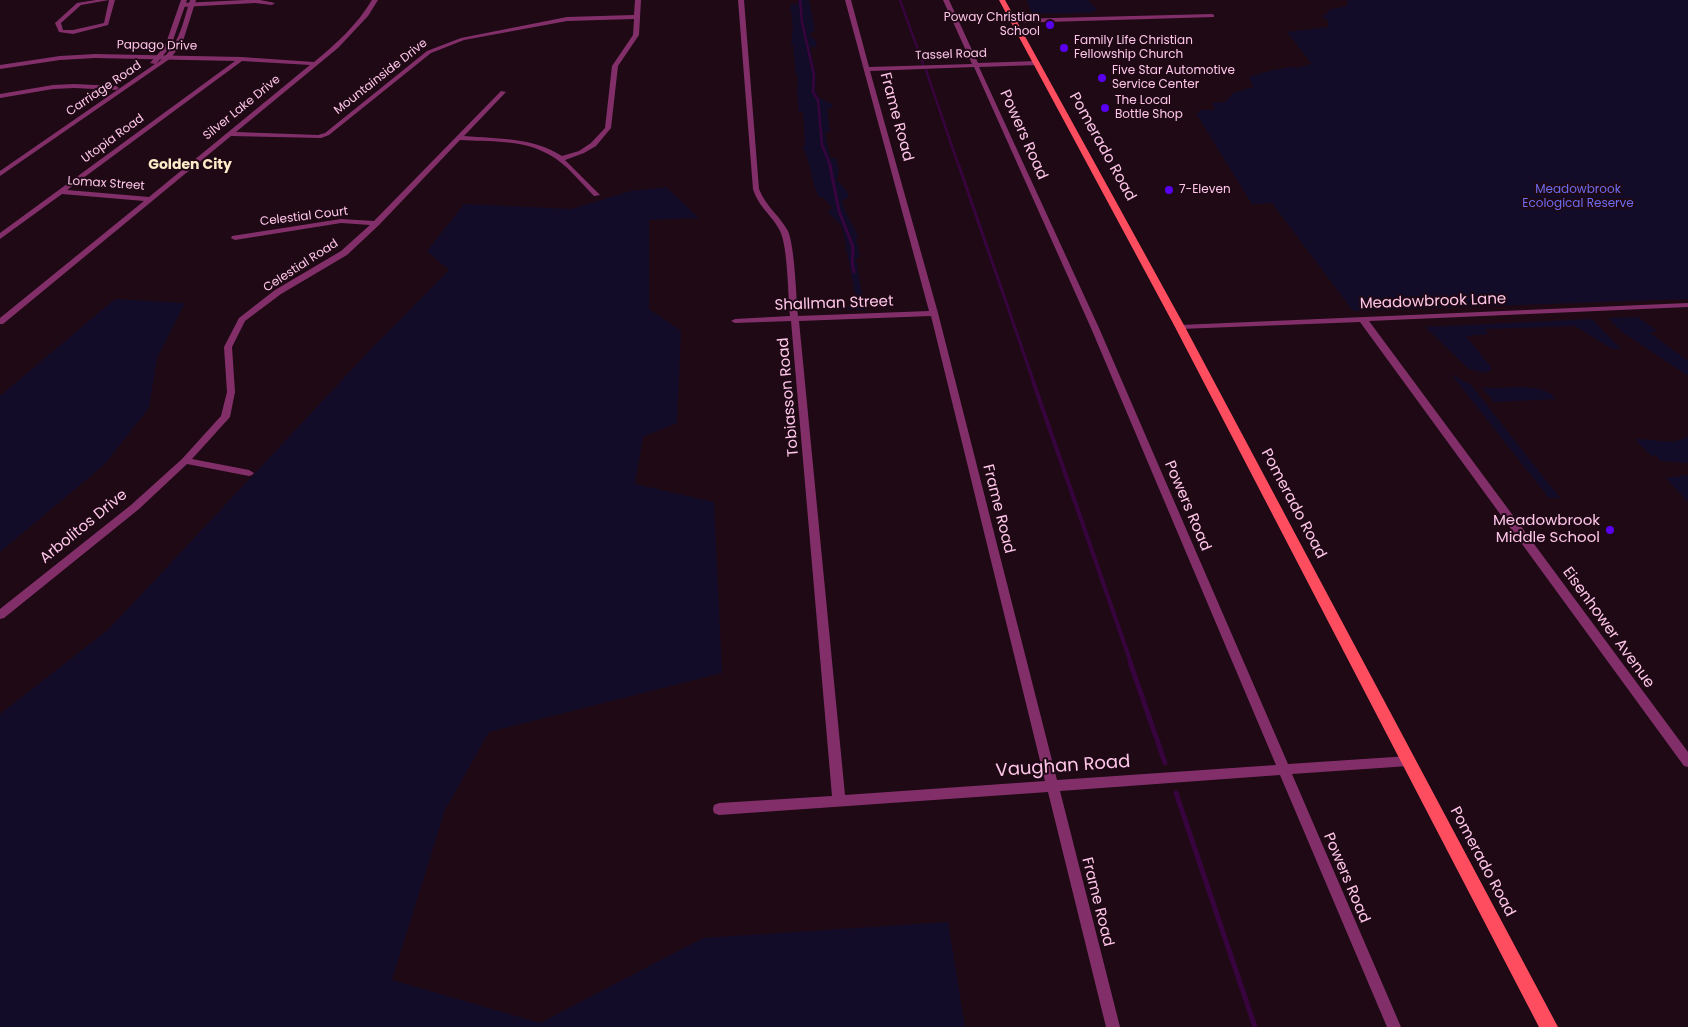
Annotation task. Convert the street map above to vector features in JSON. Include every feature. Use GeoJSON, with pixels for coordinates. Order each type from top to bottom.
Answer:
{"type":"FeatureCollection","features":[{"type":"Feature","properties":{"kind":"main road","name":"Pomerado Road"},"geometry":{"type":"LineString","coordinates":[[1002,0],[1180,327],[1549,1027]]}},
{"type":"Feature","properties":{"kind":"street"},"geometry":{"type":"LineString","coordinates":[[107,0],[79,4],[58,23],[61,31],[73,32],[106,24],[112,0]]}},
{"type":"Feature","properties":{"kind":"street","name":"Silver Lake Drive"},"geometry":{"type":"LineString","coordinates":[[0,322],[336,47],[366,15],[376,0]]}},
{"type":"Feature","properties":{"kind":"street"},"geometry":{"type":"LineString","coordinates":[[560,159],[576,155],[593,146],[604,136],[608,128],[615,66],[635,38],[638,0]]}},
{"type":"Feature","properties":{"kind":"street","name":"Tobiasson Road"},"geometry":{"type":"LineString","coordinates":[[741,0],[756,189],[760,200],[784,231],[796,319],[839,800]]}},
{"type":"Feature","properties":{"kind":"street","name":"Frame Road"},"geometry":{"type":"LineString","coordinates":[[848,0],[934,313],[1113,1027]]}},
{"type":"Feature","properties":{"kind":"street","name":"Powers Road"},"geometry":{"type":"LineString","coordinates":[[946,0],[1095,328],[1394,1027]]}},
{"type":"Feature","properties":{"kind":"street"},"geometry":{"type":"LineString","coordinates":[[183,3],[255,1],[272,3]]}},
{"type":"Feature","properties":{"kind":"street","name":"Carriage Road"},"geometry":{"type":"LineString","coordinates":[[1,170],[169,57],[180,40],[192,2]]}},
{"type":"Feature","properties":{"kind":"street","name":"Carriage Road"},"geometry":{"type":"LineString","coordinates":[[1,170],[159,57],[171,40],[183,3]]}},
{"type":"Feature","properties":{"kind":"street"},"geometry":{"type":"LineString","coordinates":[[1014,21],[1212,16]]}},
{"type":"Feature","properties":{"kind":"street","name":"Mountainside Drive"},"geometry":{"type":"LineString","coordinates":[[229,134],[319,137],[327,134],[429,52],[445,44],[548,22],[637,17]]}},
{"type":"Feature","properties":{"kind":"street","name":"Papago Drive"},"geometry":{"type":"LineString","coordinates":[[0,67],[80,56],[241,59],[314,64]]}},
{"type":"Feature","properties":{"kind":"street","name":"Utopia Road"},"geometry":{"type":"LineString","coordinates":[[0,237],[241,59]]}},
{"type":"Feature","properties":{"kind":"street","name":"Tassel Road"},"geometry":{"type":"LineString","coordinates":[[867,69],[1037,63]]}},
{"type":"Feature","properties":{"kind":"street"},"geometry":{"type":"LineString","coordinates":[[0,96],[53,87],[125,88]]}},
{"type":"Feature","properties":{"kind":"street","name":"Celestial Road"},"geometry":{"type":"LineString","coordinates":[[185,461],[225,416],[231,392],[228,347],[242,320],[278,292],[344,253],[460,138],[503,92]]}},
{"type":"Feature","properties":{"kind":"street"},"geometry":{"type":"LineString","coordinates":[[460,138],[516,142],[538,147],[560,159],[596,195]]}},
{"type":"Feature","properties":{"kind":"street","name":"Lomax Street"},"geometry":{"type":"LineString","coordinates":[[60,192],[150,199]]}},
{"type":"Feature","properties":{"kind":"street","name":"Celestial Court"},"geometry":{"type":"LineString","coordinates":[[234,238],[314,224],[341,222],[376,223]]}},
{"type":"Feature","properties":{"kind":"street","name":"Meadowbrook Lane"},"geometry":{"type":"LineString","coordinates":[[1180,327],[1688,305]]}},
{"type":"Feature","properties":{"kind":"street","name":"Shallman Street"},"geometry":{"type":"LineString","coordinates":[[736,321],[934,313]]}},
{"type":"Feature","properties":{"kind":"street","name":"Eisenhower Avenue"},"geometry":{"type":"LineString","coordinates":[[1362,318],[1688,762]]}},
{"type":"Feature","properties":{"kind":"street"},"geometry":{"type":"LineString","coordinates":[[185,461],[249,473]]}},
{"type":"Feature","properties":{"kind":"street","name":"Arbolitos Drive"},"geometry":{"type":"LineString","coordinates":[[0,614],[135,507],[185,461]]}},
{"type":"Feature","properties":{"kind":"street","name":"Vaughan Road"},"geometry":{"type":"LineString","coordinates":[[719,809],[1409,761]]}},
{"type":"Feature","properties":{"kind":"green space"},"geometry":{"type":"Polygon","coordinates":[[[798,0],[809,0],[815,29],[809,36],[815,39],[817,47],[810,47],[816,76],[815,90],[818,97],[833,105],[832,108],[827,108],[830,132],[825,132],[830,158],[836,158],[839,172],[837,180],[846,190],[849,197],[842,201],[858,238],[856,239],[860,257],[856,258],[864,308],[866,310],[828,309],[850,307],[857,304],[842,226],[827,211],[833,208],[824,198],[819,197],[802,147],[805,146],[803,112],[799,112],[798,77],[796,76],[793,45],[791,45],[793,25],[790,5],[798,4],[798,0]]]}},
{"type":"Feature","properties":{"kind":"green space"},"geometry":{"type":"Polygon","coordinates":[[[1027,0],[1088,0],[1097,10],[1091,13],[1032,14],[1027,0]]]}},
{"type":"Feature","properties":{"kind":"green space","name":"Meadowbrook Ecological Reserve"},"geometry":{"type":"Polygon","coordinates":[[[1348,0],[1688,0],[1688,299],[1353,311],[1272,203],[1252,204],[1197,115],[1200,110],[1215,110],[1212,103],[1225,102],[1233,93],[1253,87],[1249,77],[1269,71],[1312,64],[1287,32],[1328,27],[1329,22],[1322,16],[1327,14],[1328,10],[1347,6],[1348,0]]]}},
{"type":"Feature","properties":{"kind":"green space"},"geometry":{"type":"Polygon","coordinates":[[[666,187],[699,218],[649,220],[649,309],[681,331],[677,423],[643,437],[635,484],[714,502],[722,673],[489,732],[445,810],[392,980],[540,1023],[703,938],[948,922],[965,1027],[0,1027],[0,714],[109,629],[372,348],[449,270],[427,251],[464,204],[571,209],[631,191],[666,187]]]}},
{"type":"Feature","properties":{"kind":"green space"},"geometry":{"type":"Polygon","coordinates":[[[115,299],[185,303],[157,358],[149,408],[104,465],[0,552],[0,396],[115,299]]]}},
{"type":"Feature","properties":{"kind":"green space"},"geometry":{"type":"Polygon","coordinates":[[[1638,317],[1657,331],[1650,333],[1688,361],[1688,376],[1622,332],[1608,318],[1638,317]]]}},
{"type":"Feature","properties":{"kind":"green space"},"geometry":{"type":"Polygon","coordinates":[[[1592,319],[1621,349],[1612,349],[1575,326],[1485,329],[1488,334],[1466,336],[1491,367],[1491,370],[1485,373],[1469,369],[1425,327],[1592,319]]]}},
{"type":"Feature","properties":{"kind":"green space"},"geometry":{"type":"Polygon","coordinates":[[[1451,374],[1471,385],[1560,498],[1549,498],[1451,374]]]}},
{"type":"Feature","properties":{"kind":"green space"},"geometry":{"type":"Polygon","coordinates":[[[1482,387],[1531,387],[1541,389],[1556,399],[1494,402],[1482,387]]]}},
{"type":"Feature","properties":{"kind":"green space"},"geometry":{"type":"Polygon","coordinates":[[[1688,436],[1688,463],[1660,461],[1656,455],[1651,456],[1635,439],[1670,442],[1688,436]]]}},
{"type":"Feature","properties":{"kind":"green space"},"geometry":{"type":"Polygon","coordinates":[[[1688,475],[1688,502],[1666,478],[1688,475]]]}},
{"type":"Feature","properties":{"kind":"waterway"},"geometry":{"type":"LineString","coordinates":[[800,0],[802,22],[814,75],[813,92],[818,100],[822,145],[831,167]]}},
{"type":"Feature","properties":{"kind":"waterway"},"geometry":{"type":"LineString","coordinates":[[900,0],[923,64]]}},
{"type":"Feature","properties":{"kind":"waterway"},"geometry":{"type":"LineString","coordinates":[[926,70],[959,167]]}},
{"type":"Feature","properties":{"kind":"waterway"},"geometry":{"type":"LineString","coordinates":[[830,166],[839,211],[853,247],[852,263],[854,272]]}},
{"type":"Feature","properties":{"kind":"waterway"},"geometry":{"type":"LineString","coordinates":[[959,166],[1034,383]]}},
{"type":"Feature","properties":{"kind":"waterway"},"geometry":{"type":"LineString","coordinates":[[1033,381],[1131,663]]}},
{"type":"Feature","properties":{"kind":"waterway"},"geometry":{"type":"LineString","coordinates":[[1130,662],[1165,763]]}},
{"type":"Feature","properties":{"kind":"waterway"},"geometry":{"type":"LineString","coordinates":[[1176,793],[1255,1027]]}},
{"type":"Feature","properties":{"kind":"place","name":"Poway Christian School"},"geometry":{"type":"Point","coordinates":[1050,25]}},
{"type":"Feature","properties":{"kind":"place","name":"Family Life Christian Fellowship Church"},"geometry":{"type":"Point","coordinates":[1064,48]}},
{"type":"Feature","properties":{"kind":"place","name":"Five Star Automotive Service Center"},"geometry":{"type":"Point","coordinates":[1102,78]}},
{"type":"Feature","properties":{"kind":"place","name":"The Local Bottle Shop"},"geometry":{"type":"Point","coordinates":[1105,108]}},
{"type":"Feature","properties":{"kind":"place","name":"7-Eleven"},"geometry":{"type":"Point","coordinates":[1169,190]}},
{"type":"Feature","properties":{"kind":"place","name":"Meadowbrook Middle School"},"geometry":{"type":"Point","coordinates":[1610,530]}},
{"type":"Feature","properties":{"kind":"district","name":"Golden City"},"geometry":{"type":"Point","coordinates":[190,165]}}]}
